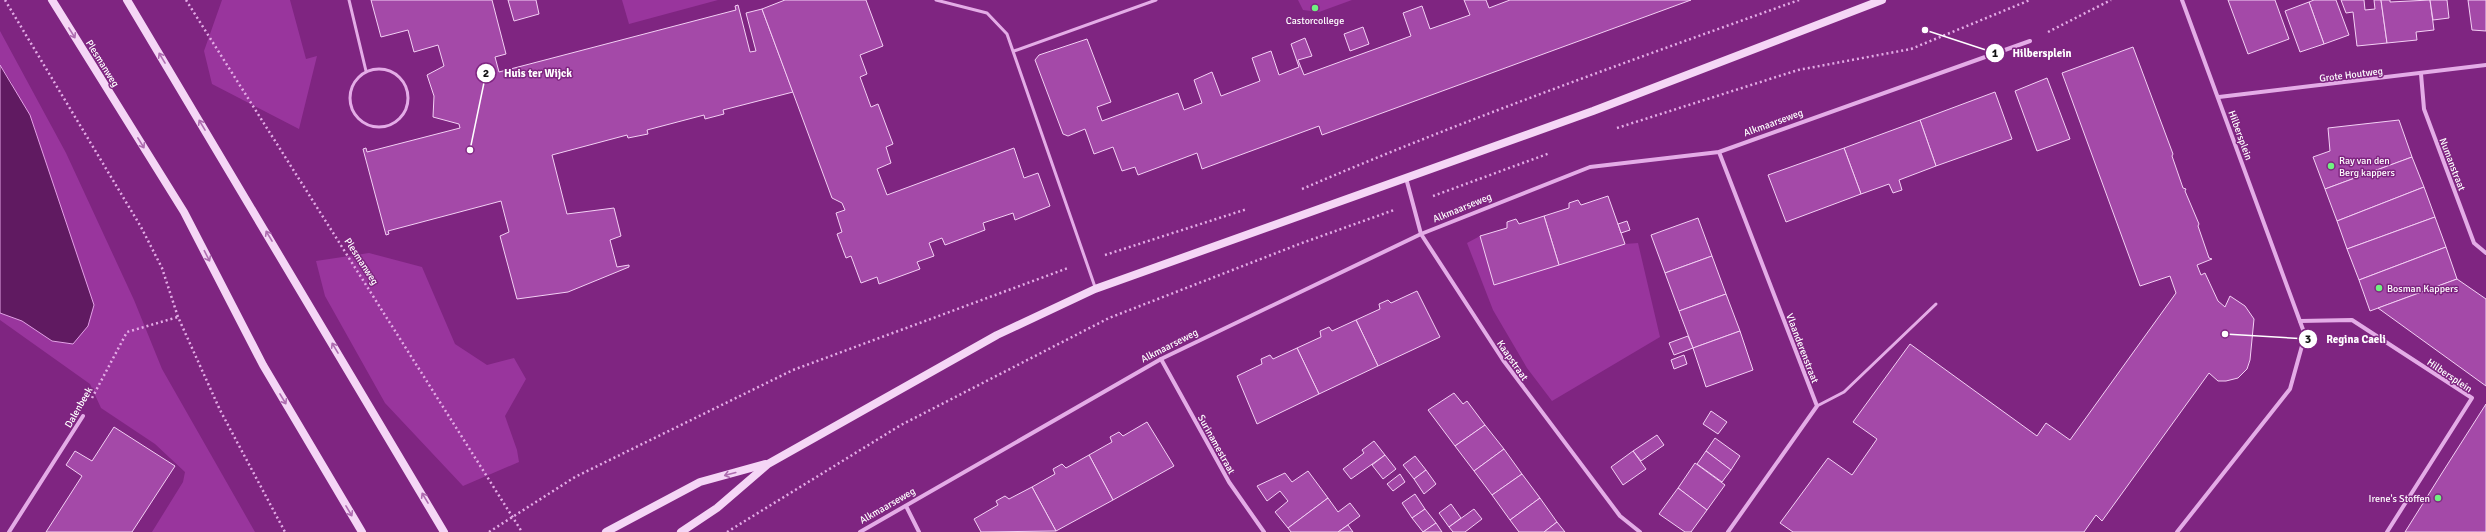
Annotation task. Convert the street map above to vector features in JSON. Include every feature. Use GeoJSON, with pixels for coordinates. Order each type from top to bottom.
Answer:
{"type":"FeatureCollection","features":[{"type":"Feature","properties":{"kind":"street","name":"Plesmanweg"},"geometry":{"type":"LineString","coordinates":[[52,0],[184,212],[263,365],[362,532]]}},
{"type":"Feature","properties":{"kind":"street"},"geometry":{"type":"LineString","coordinates":[[127,0],[444,532]]}},
{"type":"Feature","properties":{"kind":"street"},"geometry":{"type":"LineString","coordinates":[[681,532],[717,508],[768,464],[998,336],[1095,289],[1592,111],[1882,0]]}},
{"type":"Feature","properties":{"kind":"street","name":"Hilbersplein"},"geometry":{"type":"LineString","coordinates":[[2177,532],[2290,389],[2305,335],[2182,0]]}},
{"type":"Feature","properties":{"kind":"street","name":"Alkmaarseweg"},"geometry":{"type":"LineString","coordinates":[[860,532],[1161,359],[1421,234],[1590,167],[1719,152],[2030,41]]}},
{"type":"Feature","properties":{"kind":"street","name":"Grote Houtweg"},"geometry":{"type":"LineString","coordinates":[[2218,97],[2421,74],[2486,65]]}},
{"type":"Feature","properties":{"kind":"street","name":"Numanstraat"},"geometry":{"type":"LineString","coordinates":[[2421,74],[2424,109],[2474,242],[2486,253]]}},
{"type":"Feature","properties":{"kind":"street","name":"Vlaanderenstraat"},"geometry":{"type":"LineString","coordinates":[[1719,152],[1817,406]]}},
{"type":"Feature","properties":{"kind":"street","name":"Kaapstraat"},"geometry":{"type":"LineString","coordinates":[[1405,177],[1421,234],[1503,360],[1620,516],[1640,532]]}},
{"type":"Feature","properties":{"kind":"street","name":"Hilbersplein"},"geometry":{"type":"LineString","coordinates":[[2300,321],[2352,320],[2472,398],[2386,532]]}},
{"type":"Feature","properties":{"kind":"street","name":"Surinamestraat"},"geometry":{"type":"LineString","coordinates":[[1161,359],[1229,482],[1264,532]]}},
{"type":"Feature","properties":{"kind":"street"},"geometry":{"type":"LineString","coordinates":[[1728,532],[1817,406]]}},
{"type":"Feature","properties":{"kind":"street","name":"Dalenbeek"},"geometry":{"type":"LineString","coordinates":[[9,532],[83,416]]}},
{"type":"Feature","properties":{"kind":"street"},"geometry":{"type":"LineString","coordinates":[[606,532],[700,482],[768,464]]}},
{"type":"Feature","properties":{"kind":"street"},"geometry":{"type":"LineString","coordinates":[[906,506],[919,532]]}},
{"type":"Feature","properties":{"kind":"lane"},"geometry":{"type":"LineString","coordinates":[[349,0],[366,70]]}},
{"type":"Feature","properties":{"kind":"lane"},"geometry":{"type":"LineString","coordinates":[[936,0],[987,14],[1007,34],[1095,289]]}},
{"type":"Feature","properties":{"kind":"lane"},"geometry":{"type":"LineString","coordinates":[[1014,51],[1156,0]]}},
{"type":"Feature","properties":{"kind":"lane"},"geometry":{"type":"LineString","coordinates":[[383,68],[398,76],[401,80],[407,90],[407,107],[398,121],[382,128],[365,125],[350,109],[350,86],[366,70],[383,68]]}},
{"type":"Feature","properties":{"kind":"lane"},"geometry":{"type":"LineString","coordinates":[[1817,406],[1844,392],[1936,304]]}},
{"type":"Feature","properties":{"kind":"path"},"geometry":{"type":"LineString","coordinates":[[6,0],[141,227],[162,268],[178,317],[220,410],[285,532]]}},
{"type":"Feature","properties":{"kind":"path","name":"Plesmanweg"},"geometry":{"type":"LineString","coordinates":[[186,0],[522,532]]}},
{"type":"Feature","properties":{"kind":"path"},"geometry":{"type":"LineString","coordinates":[[2030,41],[2111,0]]}},
{"type":"Feature","properties":{"kind":"path","name":"Dalenbeek"},"geometry":{"type":"LineString","coordinates":[[83,416],[127,332],[178,317]]}},
{"type":"Feature","properties":{"kind":"shaded area"},"geometry":{"type":"Polygon","coordinates":[[[222,0],[290,0],[306,59],[317,56],[299,129],[212,84],[204,51],[222,0]]]}},
{"type":"Feature","properties":{"kind":"shaded area"},"geometry":{"type":"Polygon","coordinates":[[[622,0],[718,0],[629,24],[622,0]]]}},
{"type":"Feature","properties":{"kind":"shaded area","name":"Castorcollege"},"geometry":{"type":"Polygon","coordinates":[[[1298,0],[1352,0],[1319,12],[1303,10],[1298,0]]]}},
{"type":"Feature","properties":{"kind":"shaded area"},"geometry":{"type":"Polygon","coordinates":[[[0,31],[66,153],[134,300],[162,369],[255,532],[152,532],[183,482],[185,472],[155,444],[101,408],[90,384],[0,320],[0,313],[22,321],[52,341],[12,83],[0,65],[0,31]]]}},
{"type":"Feature","properties":{"kind":"shaded area"},"geometry":{"type":"Polygon","coordinates":[[[0,65],[30,115],[94,305],[88,326],[73,344],[52,341],[22,321],[0,313],[0,65]]]}},
{"type":"Feature","properties":{"kind":"shaded area"},"geometry":{"type":"Polygon","coordinates":[[[1480,236],[1494,285],[1625,244],[1638,243],[1660,337],[1552,401],[1527,368],[1493,310],[1467,243],[1480,236]]]}},
{"type":"Feature","properties":{"kind":"shaded area"},"geometry":{"type":"Polygon","coordinates":[[[369,253],[422,267],[455,344],[487,365],[514,358],[526,379],[505,416],[517,450],[519,462],[463,486],[385,403],[325,296],[316,261],[369,253]]]}},
{"type":"Feature","properties":{"kind":"building"},"geometry":{"type":"Polygon","coordinates":[[[371,0],[492,0],[506,54],[495,57],[499,72],[736,10],[735,6],[738,5],[750,52],[756,51],[746,13],[762,9],[793,92],[723,110],[724,114],[705,119],[704,115],[647,130],[648,134],[628,138],[627,135],[552,155],[567,214],[614,208],[621,236],[610,240],[617,267],[629,265],[629,267],[568,292],[517,299],[500,236],[509,232],[501,201],[388,231],[389,234],[386,235],[363,149],[366,148],[367,152],[460,128],[459,124],[433,117],[434,96],[427,75],[444,66],[438,45],[414,52],[408,30],[381,37],[371,0]]]}},
{"type":"Feature","properties":{"kind":"building"},"geometry":{"type":"Polygon","coordinates":[[[508,0],[536,0],[539,14],[514,21],[508,0]]]}},
{"type":"Feature","properties":{"kind":"building"},"geometry":{"type":"Polygon","coordinates":[[[785,0],[866,0],[883,46],[860,55],[867,74],[860,77],[871,107],[878,104],[893,144],[886,147],[891,163],[877,169],[887,195],[1014,148],[1024,178],[1038,173],[1050,206],[1015,220],[1013,213],[983,223],[985,230],[945,245],[942,238],[929,243],[934,256],[917,262],[920,269],[879,284],[877,277],[861,283],[851,256],[846,258],[837,234],[842,232],[836,213],[845,210],[842,203],[832,198],[762,9],[785,0]]]}},
{"type":"Feature","properties":{"kind":"building"},"geometry":{"type":"Polygon","coordinates":[[[1464,0],[1486,0],[1489,8],[1510,0],[1691,0],[1322,135],[1319,126],[1202,169],[1197,153],[1138,175],[1135,167],[1122,171],[1113,147],[1094,154],[1085,129],[1068,136],[1063,134],[1035,60],[1039,55],[1087,39],[1111,102],[1097,107],[1102,121],[1178,93],[1184,110],[1202,103],[1194,80],[1212,72],[1221,96],[1260,81],[1252,58],[1271,51],[1279,75],[1299,67],[1291,44],[1305,38],[1312,56],[1298,60],[1304,75],[1411,36],[1403,13],[1422,6],[1430,29],[1470,15],[1464,0]]]}},
{"type":"Feature","properties":{"kind":"building"},"geometry":{"type":"Polygon","coordinates":[[[2228,0],[2275,0],[2289,39],[2248,54],[2228,0]]]}},
{"type":"Feature","properties":{"kind":"building"},"geometry":{"type":"Polygon","coordinates":[[[2314,0],[2336,0],[2349,35],[2324,44],[2309,2],[2314,0]]]}},
{"type":"Feature","properties":{"kind":"building"},"geometry":{"type":"Polygon","coordinates":[[[2341,0],[2364,0],[2365,10],[2375,9],[2374,0],[2381,0],[2387,43],[2357,46],[2353,12],[2346,13],[2341,0]]]}},
{"type":"Feature","properties":{"kind":"building"},"geometry":{"type":"Polygon","coordinates":[[[2381,0],[2390,0],[2390,2],[2430,0],[2434,30],[2416,32],[2417,40],[2387,43],[2381,0]]]}},
{"type":"Feature","properties":{"kind":"building"},"geometry":{"type":"Polygon","coordinates":[[[2430,0],[2447,0],[2449,18],[2433,20],[2430,0]]]}},
{"type":"Feature","properties":{"kind":"building"},"geometry":{"type":"Polygon","coordinates":[[[2468,0],[2486,0],[2486,31],[2472,30],[2468,0]]]}},
{"type":"Feature","properties":{"kind":"building"},"geometry":{"type":"Polygon","coordinates":[[[2309,2],[2324,44],[2300,52],[2285,11],[2309,2]]]}},
{"type":"Feature","properties":{"kind":"building"},"geometry":{"type":"Polygon","coordinates":[[[1363,27],[1369,44],[1350,51],[1344,34],[1363,27]]]}},
{"type":"Feature","properties":{"kind":"building"},"geometry":{"type":"Polygon","coordinates":[[[2133,47],[2173,154],[2172,156],[2183,188],[2186,189],[2185,191],[2199,224],[2198,226],[2209,258],[2212,259],[2197,265],[2201,275],[2205,273],[2218,301],[2225,307],[2230,296],[2245,306],[2254,319],[2250,360],[2247,369],[2238,378],[2226,381],[2218,381],[2209,373],[2102,521],[2096,515],[2084,532],[1793,532],[1780,523],[1828,458],[1852,475],[1877,439],[1853,422],[1910,344],[2037,436],[2046,423],[2070,440],[2176,293],[2170,276],[2140,286],[2062,73],[2133,47]]]}},
{"type":"Feature","properties":{"kind":"building"},"geometry":{"type":"Polygon","coordinates":[[[2047,78],[2070,139],[2037,151],[2015,91],[2047,78]]]}},
{"type":"Feature","properties":{"kind":"building"},"geometry":{"type":"Polygon","coordinates":[[[1995,92],[2012,139],[1936,166],[1920,120],[1995,92]]]}},
{"type":"Feature","properties":{"kind":"building"},"geometry":{"type":"Polygon","coordinates":[[[1920,120],[1936,166],[1899,180],[1902,190],[1893,193],[1889,184],[1861,194],[1844,148],[1920,120]]]}},
{"type":"Feature","properties":{"kind":"building"},"geometry":{"type":"Polygon","coordinates":[[[2399,120],[2412,157],[2325,189],[2313,157],[2330,151],[2328,128],[2399,120]]]}},
{"type":"Feature","properties":{"kind":"building"},"geometry":{"type":"Polygon","coordinates":[[[1844,148],[1861,194],[1786,222],[1768,175],[1844,148]]]}},
{"type":"Feature","properties":{"kind":"building"},"geometry":{"type":"Polygon","coordinates":[[[2412,157],[2424,187],[2337,221],[2325,189],[2412,157]]]}},
{"type":"Feature","properties":{"kind":"building"},"geometry":{"type":"Polygon","coordinates":[[[2424,187],[2435,217],[2347,249],[2337,221],[2424,187]]]}},
{"type":"Feature","properties":{"kind":"building"},"geometry":{"type":"Polygon","coordinates":[[[1608,196],[1625,244],[1559,265],[1544,216],[1569,208],[1569,203],[1578,200],[1581,205],[1608,196]]]}},
{"type":"Feature","properties":{"kind":"building"},"geometry":{"type":"Polygon","coordinates":[[[1544,216],[1559,265],[1494,285],[1480,236],[1507,228],[1507,222],[1516,219],[1519,224],[1544,216]]]}},
{"type":"Feature","properties":{"kind":"building"},"geometry":{"type":"Polygon","coordinates":[[[2435,217],[2446,247],[2359,280],[2347,249],[2435,217]]]}},
{"type":"Feature","properties":{"kind":"building"},"geometry":{"type":"Polygon","coordinates":[[[1698,218],[1712,256],[1665,273],[1651,235],[1698,218]]]}},
{"type":"Feature","properties":{"kind":"building"},"geometry":{"type":"Polygon","coordinates":[[[1627,221],[1630,230],[1621,233],[1618,224],[1627,221]]]}},
{"type":"Feature","properties":{"kind":"building"},"geometry":{"type":"Polygon","coordinates":[[[2446,247],[2457,279],[2370,311],[2359,280],[2446,247]]]}},
{"type":"Feature","properties":{"kind":"building"},"geometry":{"type":"Polygon","coordinates":[[[1712,256],[1726,294],[1679,311],[1665,273],[1712,256]]]}},
{"type":"Feature","properties":{"kind":"building"},"geometry":{"type":"Polygon","coordinates":[[[2457,279],[2486,299],[2486,386],[2378,308],[2457,279]]]}},
{"type":"Feature","properties":{"kind":"building"},"geometry":{"type":"Polygon","coordinates":[[[1417,291],[1440,337],[1378,366],[1356,320],[1380,309],[1379,304],[1388,300],[1391,303],[1417,291]]]}},
{"type":"Feature","properties":{"kind":"building"},"geometry":{"type":"Polygon","coordinates":[[[1726,294],[1740,331],[1693,348],[1679,311],[1726,294]]]}},
{"type":"Feature","properties":{"kind":"building"},"geometry":{"type":"Polygon","coordinates":[[[1356,320],[1378,366],[1319,394],[1297,348],[1321,337],[1320,331],[1329,327],[1332,331],[1356,320]]]}},
{"type":"Feature","properties":{"kind":"building"},"geometry":{"type":"Polygon","coordinates":[[[1740,331],[1753,370],[1706,387],[1693,348],[1740,331]]]}},
{"type":"Feature","properties":{"kind":"building"},"geometry":{"type":"Polygon","coordinates":[[[1688,336],[1693,348],[1674,355],[1669,343],[1688,336]]]}},
{"type":"Feature","properties":{"kind":"building"},"geometry":{"type":"Polygon","coordinates":[[[1297,348],[1319,394],[1257,424],[1237,376],[1262,364],[1261,359],[1270,355],[1273,359],[1297,348]]]}},
{"type":"Feature","properties":{"kind":"building"},"geometry":{"type":"Polygon","coordinates":[[[1684,355],[1687,364],[1674,369],[1671,360],[1684,355]]]}},
{"type":"Feature","properties":{"kind":"building"},"geometry":{"type":"Polygon","coordinates":[[[1454,393],[1463,404],[1467,401],[1485,425],[1455,446],[1428,410],[1454,393]]]}},
{"type":"Feature","properties":{"kind":"building"},"geometry":{"type":"Polygon","coordinates":[[[2486,404],[2486,532],[2405,532],[2442,473],[2486,404]]]}},
{"type":"Feature","properties":{"kind":"building"},"geometry":{"type":"Polygon","coordinates":[[[1711,411],[1727,422],[1718,434],[1703,424],[1711,411]]]}},
{"type":"Feature","properties":{"kind":"building"},"geometry":{"type":"Polygon","coordinates":[[[1147,422],[1174,466],[1113,500],[1089,455],[1112,442],[1110,437],[1119,432],[1123,436],[1147,422]]]}},
{"type":"Feature","properties":{"kind":"building"},"geometry":{"type":"Polygon","coordinates":[[[1485,425],[1504,449],[1474,471],[1455,446],[1485,425]]]}},
{"type":"Feature","properties":{"kind":"building"},"geometry":{"type":"Polygon","coordinates":[[[114,427],[175,466],[132,532],[46,532],[82,476],[66,465],[75,451],[92,461],[114,427]]]}},
{"type":"Feature","properties":{"kind":"building"},"geometry":{"type":"Polygon","coordinates":[[[1657,435],[1664,445],[1641,461],[1633,451],[1657,435]]]}},
{"type":"Feature","properties":{"kind":"building"},"geometry":{"type":"Polygon","coordinates":[[[1715,438],[1740,456],[1731,470],[1706,451],[1715,438]]]}},
{"type":"Feature","properties":{"kind":"building"},"geometry":{"type":"Polygon","coordinates":[[[1374,441],[1385,455],[1351,479],[1343,469],[1364,453],[1362,450],[1374,441]]]}},
{"type":"Feature","properties":{"kind":"building"},"geometry":{"type":"Polygon","coordinates":[[[1504,449],[1522,474],[1492,495],[1474,471],[1504,449]]]}},
{"type":"Feature","properties":{"kind":"building"},"geometry":{"type":"Polygon","coordinates":[[[1633,451],[1646,469],[1623,485],[1611,467],[1633,451]]]}},
{"type":"Feature","properties":{"kind":"building"},"geometry":{"type":"Polygon","coordinates":[[[1706,451],[1731,470],[1722,482],[1697,464],[1706,451]]]}},
{"type":"Feature","properties":{"kind":"building"},"geometry":{"type":"Polygon","coordinates":[[[1089,455],[1113,500],[1056,531],[1032,487],[1055,474],[1053,469],[1062,464],[1066,468],[1089,455]]]}},
{"type":"Feature","properties":{"kind":"building"},"geometry":{"type":"Polygon","coordinates":[[[1385,455],[1396,469],[1383,479],[1372,465],[1385,455]]]}},
{"type":"Feature","properties":{"kind":"building"},"geometry":{"type":"Polygon","coordinates":[[[1415,456],[1426,470],[1414,479],[1403,465],[1415,456]]]}},
{"type":"Feature","properties":{"kind":"building"},"geometry":{"type":"Polygon","coordinates":[[[1695,463],[1725,485],[1707,510],[1678,488],[1695,463]]]}},
{"type":"Feature","properties":{"kind":"building"},"geometry":{"type":"Polygon","coordinates":[[[1426,470],[1436,484],[1424,494],[1414,479],[1426,470]]]}},
{"type":"Feature","properties":{"kind":"building"},"geometry":{"type":"Polygon","coordinates":[[[1308,471],[1328,498],[1288,528],[1275,512],[1288,501],[1280,491],[1267,501],[1257,486],[1285,473],[1292,482],[1308,471]]]}},
{"type":"Feature","properties":{"kind":"building"},"geometry":{"type":"Polygon","coordinates":[[[1400,474],[1405,482],[1393,491],[1387,484],[1400,474]]]}},
{"type":"Feature","properties":{"kind":"building"},"geometry":{"type":"Polygon","coordinates":[[[1522,474],[1540,498],[1510,520],[1492,495],[1522,474]]]}},
{"type":"Feature","properties":{"kind":"building"},"geometry":{"type":"Polygon","coordinates":[[[1032,487],[1056,531],[981,532],[974,519],[998,505],[996,501],[1005,496],[1009,499],[1032,487]]]}},
{"type":"Feature","properties":{"kind":"building"},"geometry":{"type":"Polygon","coordinates":[[[1678,488],[1707,510],[1691,532],[1685,532],[1659,514],[1678,488]]]}},
{"type":"Feature","properties":{"kind":"building"},"geometry":{"type":"Polygon","coordinates":[[[1415,494],[1425,509],[1412,518],[1402,503],[1415,494]]]}},
{"type":"Feature","properties":{"kind":"building"},"geometry":{"type":"Polygon","coordinates":[[[1328,498],[1338,512],[1350,503],[1360,516],[1338,532],[1291,532],[1288,528],[1328,498]]]}},
{"type":"Feature","properties":{"kind":"building"},"geometry":{"type":"Polygon","coordinates":[[[1540,498],[1557,522],[1544,532],[1519,532],[1510,520],[1540,498]]]}},
{"type":"Feature","properties":{"kind":"building"},"geometry":{"type":"Polygon","coordinates":[[[1451,504],[1461,518],[1449,527],[1439,513],[1451,504]]]}},
{"type":"Feature","properties":{"kind":"building"},"geometry":{"type":"Polygon","coordinates":[[[1425,509],[1436,523],[1423,532],[1412,518],[1425,509]]]}},
{"type":"Feature","properties":{"kind":"building"},"geometry":{"type":"Polygon","coordinates":[[[1474,509],[1482,519],[1465,532],[1453,532],[1449,527],[1474,509]]]}},
{"type":"Feature","properties":{"kind":"building"},"geometry":{"type":"Polygon","coordinates":[[[1557,522],[1565,532],[1544,532],[1557,522]]]}},
{"type":"Feature","properties":{"kind":"building"},"geometry":{"type":"Polygon","coordinates":[[[1436,523],[1442,532],[1423,532],[1436,523]]]}},
{"type":"Feature","properties":{"kind":"building"},"geometry":{"type":"Polygon","coordinates":[[[1348,525],[1353,532],[1338,532],[1348,525]]]}},
{"type":"Feature","properties":{"kind":"place","name":"Castorcollege"},"geometry":{"type":"Point","coordinates":[1315,8]}},
{"type":"Feature","properties":{"kind":"place","name":"Hilbersplein"},"geometry":{"type":"Point","coordinates":[1925,30]}},
{"type":"Feature","properties":{"kind":"place","name":"Huis ter Wijck"},"geometry":{"type":"Point","coordinates":[470,150]}},
{"type":"Feature","properties":{"kind":"place","name":"Ray van den Berg kappers"},"geometry":{"type":"Point","coordinates":[2331,166]}},
{"type":"Feature","properties":{"kind":"place","name":"Bosman Kappers"},"geometry":{"type":"Point","coordinates":[2379,288]}},
{"type":"Feature","properties":{"kind":"place","name":"Regina Caeli"},"geometry":{"type":"Point","coordinates":[2225,334]}},
{"type":"Feature","properties":{"kind":"place","name":"Irene's Stoffen"},"geometry":{"type":"Point","coordinates":[2438,498]}}]}
